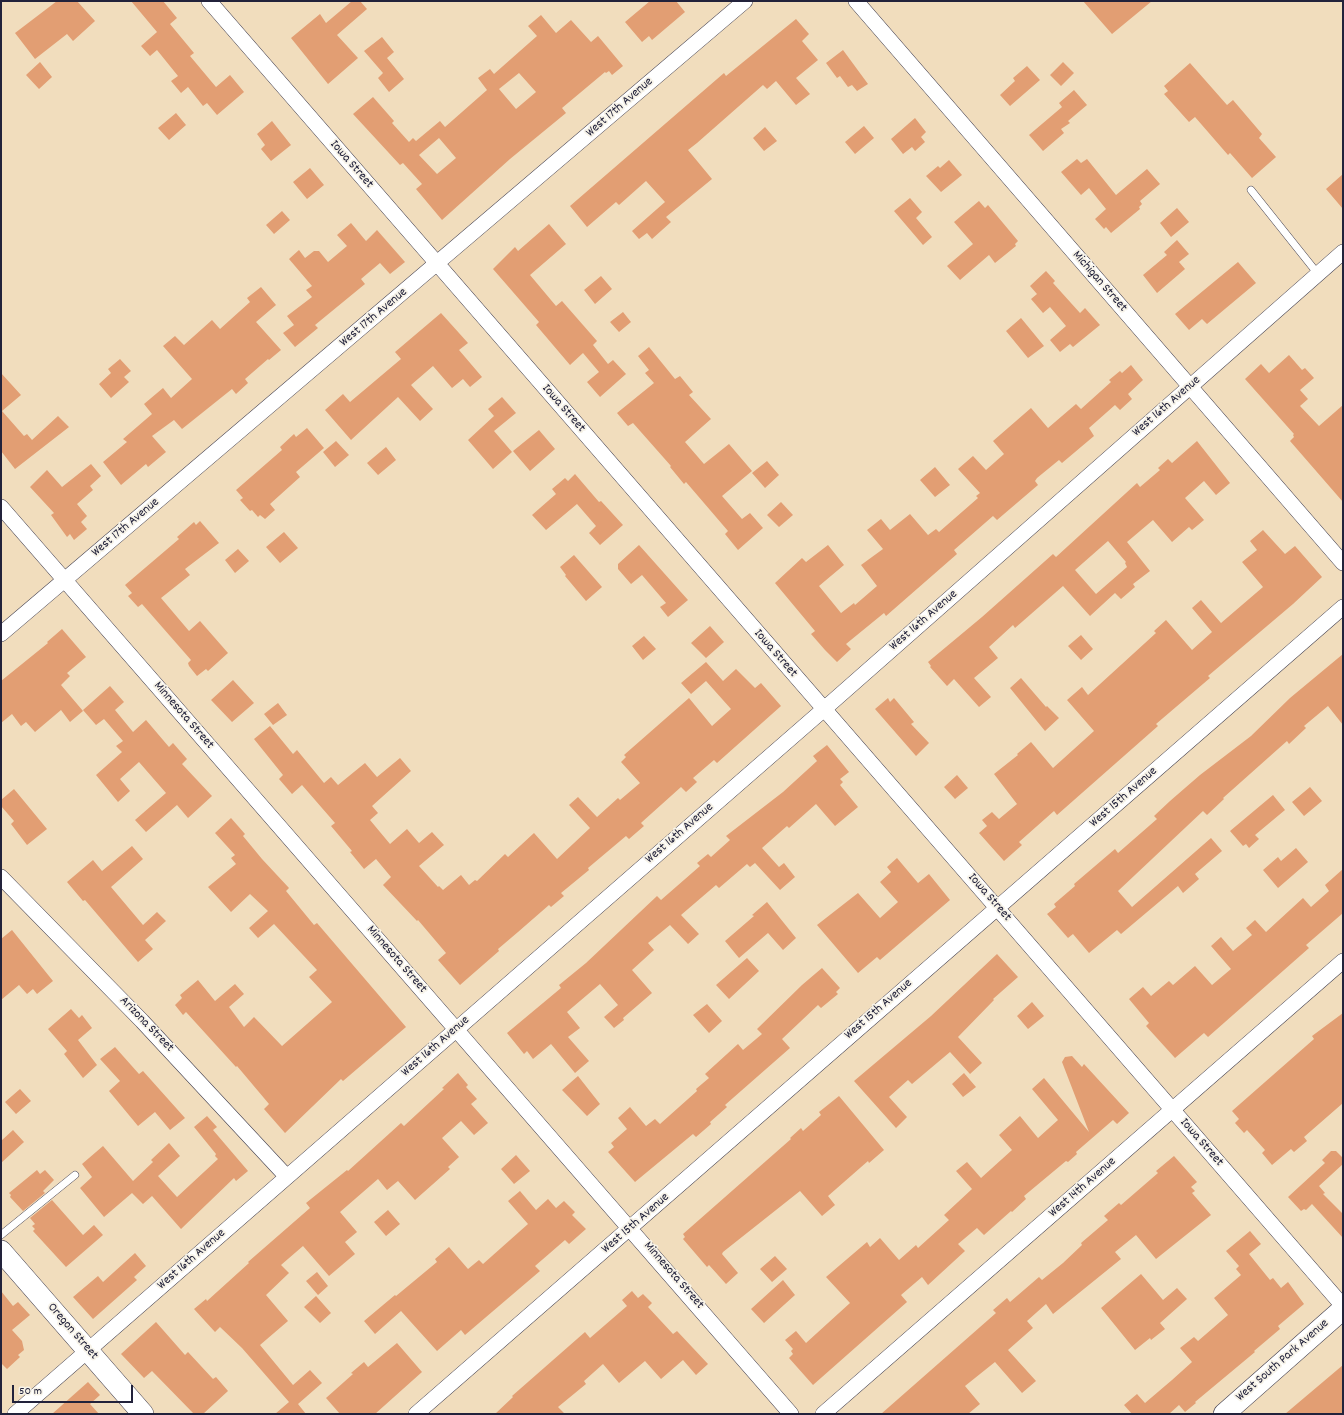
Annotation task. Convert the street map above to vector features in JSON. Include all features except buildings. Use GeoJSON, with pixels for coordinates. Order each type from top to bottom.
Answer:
{"type":"FeatureCollection","features":[{"type":"Feature","properties":{"kind":"main road","name":"Oregon Street"},"geometry":{"type":"LineString","coordinates":[[1,1251],[143,1414]]}},
{"type":"Feature","properties":{"kind":"main road","name":"West South Park Avenue"},"geometry":{"type":"LineString","coordinates":[[1224,1414],[1343,1308]]}},
{"type":"Feature","properties":{"kind":"street","name":"Iowa Street"},"geometry":{"type":"LineString","coordinates":[[209,1],[1343,1308]]}},
{"type":"Feature","properties":{"kind":"street","name":"West 17th Avenue"},"geometry":{"type":"LineString","coordinates":[[1,634],[745,1]]}},
{"type":"Feature","properties":{"kind":"street","name":"Michigan Street"},"geometry":{"type":"LineString","coordinates":[[856,1],[1343,563]]}},
{"type":"Feature","properties":{"kind":"street","name":"West 16th Avenue"},"geometry":{"type":"LineString","coordinates":[[15,1414],[823,710],[1343,252]]}},
{"type":"Feature","properties":{"kind":"street","name":"Minnesota Street"},"geometry":{"type":"LineString","coordinates":[[1,507],[631,1228],[791,1414]]}},
{"type":"Feature","properties":{"kind":"street","name":"West 15th Avenue"},"geometry":{"type":"LineString","coordinates":[[416,1414],[1343,607]]}},
{"type":"Feature","properties":{"kind":"street","name":"Arizona Street"},"geometry":{"type":"LineString","coordinates":[[1,878],[142,1021],[287,1177]]}},
{"type":"Feature","properties":{"kind":"street","name":"West 14th Avenue"},"geometry":{"type":"LineString","coordinates":[[823,1414],[1343,961]]}},
{"type":"Feature","properties":{"kind":"lane"},"geometry":{"type":"LineString","coordinates":[[1251,190],[1318,274]]}},
{"type":"Feature","properties":{"kind":"lane"},"geometry":{"type":"LineString","coordinates":[[1,1236],[75,1175]]}}]}
